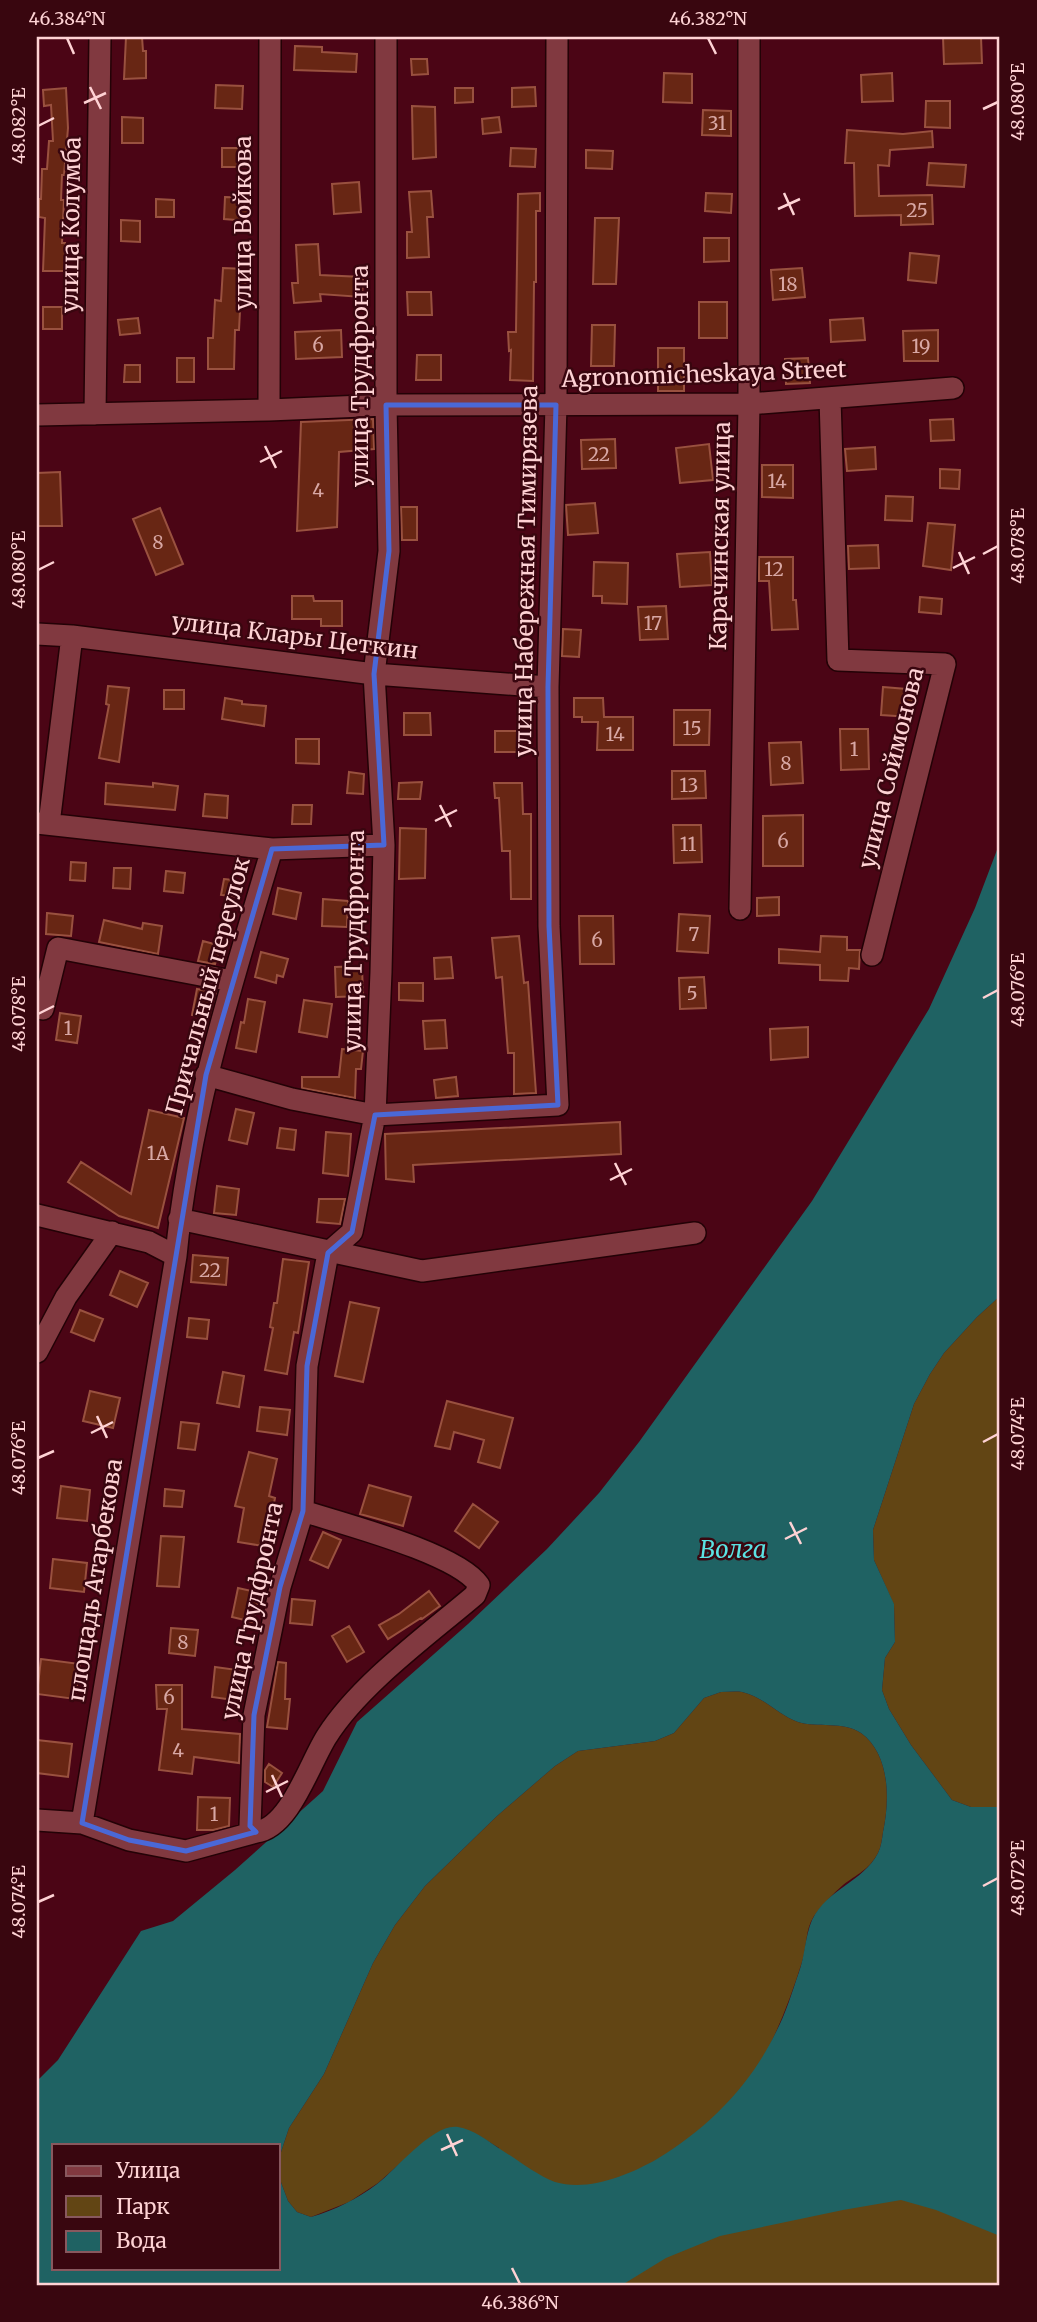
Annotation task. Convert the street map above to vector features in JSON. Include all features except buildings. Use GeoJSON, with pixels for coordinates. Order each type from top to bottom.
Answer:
{"type":"FeatureCollection","features":[{"type":"Feature","properties":{"kind":"street","name":"улица Колумба"},"geometry":{"type":"LineString","coordinates":[[95,414],[100,37]]}},
{"type":"Feature","properties":{"kind":"street","name":"улица Войкова"},"geometry":{"type":"LineString","coordinates":[[270,37],[270,410]]}},
{"type":"Feature","properties":{"kind":"street","name":"улица Трудфронта"},"geometry":{"type":"LineString","coordinates":[[253,1829],[254,1715],[279,1587],[303,1511],[307,1366],[328,1253],[352,1231],[375,1115],[384,845],[374,674],[389,551],[386,405],[386,37]]}},
{"type":"Feature","properties":{"kind":"street","name":"улица Набережная Тимирязева"},"geometry":{"type":"LineString","coordinates":[[375,1115],[558,1105],[549,926],[548,687],[556,405],[557,37]]}},
{"type":"Feature","properties":{"kind":"street","name":"Карачинская улица"},"geometry":{"type":"LineString","coordinates":[[740,909],[749,404],[749,37]]}},
{"type":"Feature","properties":{"kind":"street","name":"Agronomicheskaya Street"},"geometry":{"type":"LineString","coordinates":[[37,415],[386,405],[749,404],[953,388]]}},
{"type":"Feature","properties":{"kind":"street","name":"улица Соймонова"},"geometry":{"type":"LineString","coordinates":[[830,398],[838,660],[945,664],[872,956]]}},
{"type":"Feature","properties":{"kind":"street","name":"улица Клары Цеткин"},"geometry":{"type":"LineString","coordinates":[[37,634],[72,636],[374,674],[548,687]]}},
{"type":"Feature","properties":{"kind":"street"},"geometry":{"type":"LineString","coordinates":[[72,636],[43,823],[272,849],[384,845]]}},
{"type":"Feature","properties":{"kind":"street","name":"Причальный переулок"},"geometry":{"type":"LineString","coordinates":[[179,1219],[206,1075],[272,849]]}},
{"type":"Feature","properties":{"kind":"street"},"geometry":{"type":"LineString","coordinates":[[37,1008],[43,1009],[58,948],[232,981]]}},
{"type":"Feature","properties":{"kind":"street"},"geometry":{"type":"LineString","coordinates":[[206,1075],[292,1099],[375,1115]]}},
{"type":"Feature","properties":{"kind":"street"},"geometry":{"type":"LineString","coordinates":[[37,1215],[149,1242],[176,1256]]}},
{"type":"Feature","properties":{"kind":"street"},"geometry":{"type":"LineString","coordinates":[[179,1219],[422,1271],[695,1233]]}},
{"type":"Feature","properties":{"kind":"street","name":"площадь Атарбекова"},"geometry":{"type":"LineString","coordinates":[[82,1823],[176,1256],[179,1219]]}},
{"type":"Feature","properties":{"kind":"street"},"geometry":{"type":"LineString","coordinates":[[37,1352],[65,1297],[112,1232]]}},
{"type":"Feature","properties":{"kind":"street"},"geometry":{"type":"LineString","coordinates":[[37,1820],[82,1823],[129,1840],[187,1851],[253,1829],[264,1831],[288,1809],[328,1734],[375,1680],[475,1595],[479,1585],[472,1574],[404,1542],[303,1511]]}},
{"type":"Feature","properties":{"kind":"highlighted area"},"geometry":{"type":"Polygon","coordinates":[[[386,405],[556,405],[548,687],[549,926],[558,1105],[375,1115],[352,1232],[328,1253],[307,1366],[303,1511],[280,1587],[254,1715],[250,1826],[256,1832],[186,1851],[129,1840],[82,1823],[206,1075],[272,849],[384,845],[374,674],[389,551],[386,405]]]}},
{"type":"Feature","properties":{"kind":"green space"},"geometry":{"type":"Polygon","coordinates":[[[1000,1296],[1000,1807],[971,1807],[952,1800],[911,1745],[889,1709],[882,1690],[885,1658],[895,1642],[894,1605],[874,1560],[873,1530],[914,1404],[930,1374],[944,1353],[1000,1296]]]}},
{"type":"Feature","properties":{"kind":"green space"},"geometry":{"type":"Polygon","coordinates":[[[721,1692],[750,1694],[798,1722],[854,1729],[871,1742],[878,1753],[886,1778],[887,1792],[879,1851],[871,1864],[843,1885],[811,1921],[799,1973],[769,2047],[1000,2008],[1000,2285],[487,2285],[499,2148],[478,2135],[414,2151],[378,2183],[349,2202],[311,2217],[297,2212],[288,2201],[280,2180],[280,2155],[289,2128],[324,2074],[373,1963],[395,1925],[425,1886],[497,1816],[555,1766],[578,1751],[655,1741],[674,1733],[704,1698],[721,1692]]]}},
{"type":"Feature","properties":{"kind":"water","name":"Волга"},"geometry":{"type":"Polygon","coordinates":[[[1000,842],[1000,1296],[944,1353],[930,1374],[914,1404],[873,1530],[874,1560],[894,1604],[895,1642],[885,1658],[882,1690],[889,1709],[911,1745],[952,1800],[971,1807],[1000,1807],[1000,2236],[936,2210],[901,2200],[720,2236],[666,2258],[622,2285],[37,2285],[37,2081],[58,2060],[141,1931],[173,1921],[323,1791],[357,1722],[468,1624],[547,1549],[599,1493],[639,1442],[812,1201],[929,1009],[975,908],[1000,842]],[[721,1692],[704,1698],[674,1733],[655,1741],[578,1751],[555,1766],[497,1816],[425,1886],[395,1925],[373,1963],[324,2074],[289,2128],[280,2155],[280,2144],[52,2144],[52,2270],[280,2270],[280,2180],[288,2201],[297,2212],[311,2217],[354,2199],[377,2184],[427,2139],[448,2128],[464,2128],[475,2133],[548,2179],[568,2185],[594,2183],[621,2176],[657,2159],[693,2134],[726,2104],[766,2052],[783,2017],[801,1966],[812,1920],[819,1909],[863,1871],[878,1853],[887,1806],[883,1765],[871,1742],[861,1733],[846,1727],[798,1722],[750,1694],[721,1692]]]}}]}
